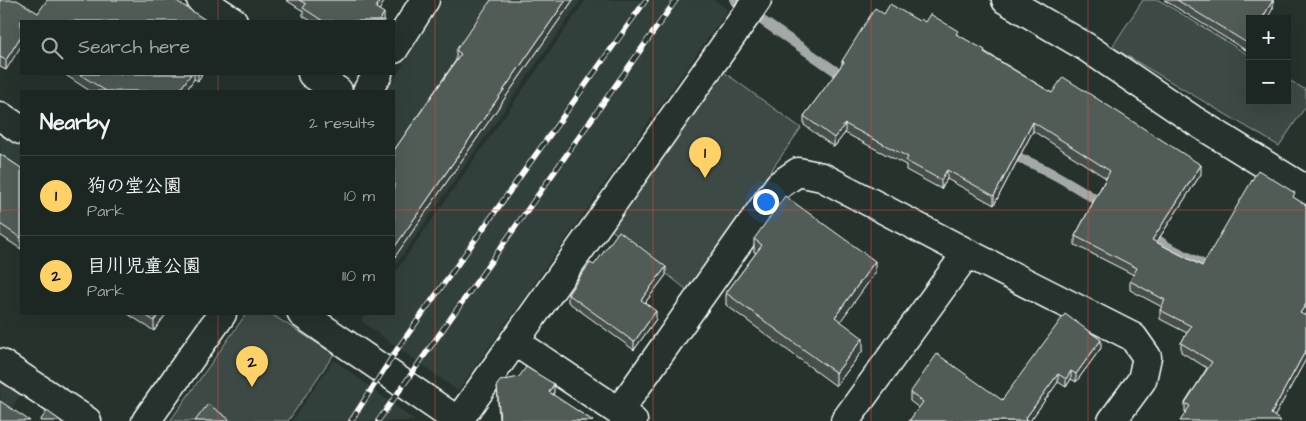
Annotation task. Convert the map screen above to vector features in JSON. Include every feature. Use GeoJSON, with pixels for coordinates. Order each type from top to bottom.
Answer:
{"type":"FeatureCollection","features":[{"type":"Feature","properties":{"kind":"street"},"geometry":{"type":"LineString","coordinates":[[201,0],[231,20]]}},
{"type":"Feature","properties":{"kind":"street"},"geometry":{"type":"LineString","coordinates":[[395,48],[426,0]]}},
{"type":"Feature","properties":{"kind":"street"},"geometry":{"type":"LineString","coordinates":[[303,315],[458,421],[757,0]]}},
{"type":"Feature","properties":{"kind":"street"},"geometry":{"type":"LineString","coordinates":[[1006,0],[1086,47],[1195,121],[1306,190]]}},
{"type":"Feature","properties":{"kind":"street"},"geometry":{"type":"LineString","coordinates":[[314,75],[336,90]]}},
{"type":"Feature","properties":{"kind":"street"},"geometry":{"type":"LineString","coordinates":[[368,90],[377,75]]}},
{"type":"Feature","properties":{"kind":"street"},"geometry":{"type":"LineString","coordinates":[[0,116],[20,129]]}},
{"type":"Feature","properties":{"kind":"street"},"geometry":{"type":"LineString","coordinates":[[514,341],[626,416],[780,186],[798,172],[822,177],[1134,337],[1147,357],[1142,380],[1112,421]]}},
{"type":"Feature","properties":{"kind":"street"},"geometry":{"type":"LineString","coordinates":[[845,421],[967,253]]}},
{"type":"Feature","properties":{"kind":"street"},"geometry":{"type":"LineString","coordinates":[[146,421],[221,315]]}},
{"type":"Feature","properties":{"kind":"street"},"geometry":{"type":"LineString","coordinates":[[0,363],[87,421]]}},
{"type":"Feature","properties":{"kind":"shaded area"},"geometry":{"type":"Polygon","coordinates":[[[443,0],[581,0],[395,266],[395,90],[388,90],[443,0]]]}},
{"type":"Feature","properties":{"kind":"shaded area"},"geometry":{"type":"Polygon","coordinates":[[[586,0],[714,0],[728,10],[458,391],[361,321],[365,315],[395,315],[395,273],[586,0]]]}},
{"type":"Feature","properties":{"kind":"shaded area"},"geometry":{"type":"Polygon","coordinates":[[[1143,0],[1159,0],[1246,54],[1246,105],[1291,105],[1291,81],[1306,90],[1306,106],[1279,146],[1112,47],[1143,0]]]}},
{"type":"Feature","properties":{"kind":"shaded area"},"geometry":{"type":"Polygon","coordinates":[[[721,70],[801,128],[687,290],[609,228],[721,70]]]}},
{"type":"Feature","properties":{"kind":"shaded area"},"geometry":{"type":"Polygon","coordinates":[[[0,131],[20,145],[20,250],[0,237],[0,131]]]}},
{"type":"Feature","properties":{"kind":"shaded area"},"geometry":{"type":"Polygon","coordinates":[[[245,315],[273,315],[334,354],[288,421],[170,421],[245,315]]]}},
{"type":"Feature","properties":{"kind":"shaded area"},"geometry":{"type":"Polygon","coordinates":[[[334,360],[415,421],[292,421],[334,360]]]}},
{"type":"Feature","properties":{"kind":"shaded area"},"geometry":{"type":"Polygon","coordinates":[[[0,381],[20,395],[3,421],[0,421],[0,381]]]}},
{"type":"Feature","properties":{"kind":"building"},"geometry":{"type":"Polygon","coordinates":[[[0,0],[17,0],[38,13],[47,0],[175,0],[205,20],[20,20],[20,38],[6,60],[0,57],[0,0]]]}},
{"type":"Feature","properties":{"kind":"building"},"geometry":{"type":"Polygon","coordinates":[[[299,0],[380,0],[376,8],[384,13],[380,20],[321,20],[303,8],[306,4],[299,0]]]}},
{"type":"Feature","properties":{"kind":"building"},"geometry":{"type":"Polygon","coordinates":[[[491,0],[566,0],[395,247],[395,149],[461,54],[456,50],[491,0]]]}},
{"type":"Feature","properties":{"kind":"building"},"geometry":{"type":"Polygon","coordinates":[[[1177,0],[1273,0],[1264,15],[1246,15],[1246,42],[1177,0]]]}},
{"type":"Feature","properties":{"kind":"building"},"geometry":{"type":"Polygon","coordinates":[[[890,4],[919,21],[921,19],[925,22],[930,14],[958,31],[956,34],[985,50],[984,52],[1052,93],[1063,77],[1201,165],[1152,240],[1202,266],[1258,170],[1295,193],[1293,197],[1306,205],[1306,304],[1300,313],[1306,316],[1306,350],[1271,414],[1281,421],[1180,421],[1190,406],[1185,403],[1212,362],[1181,343],[1191,326],[1160,310],[1165,300],[1130,281],[1137,268],[1075,236],[1110,171],[1033,122],[994,196],[947,170],[941,180],[906,161],[908,157],[845,124],[834,138],[804,116],[844,62],[842,61],[875,8],[884,14],[890,4]]]}},
{"type":"Feature","properties":{"kind":"building"},"geometry":{"type":"Polygon","coordinates":[[[81,75],[190,75],[180,90],[104,90],[81,75]]]}},
{"type":"Feature","properties":{"kind":"building"},"geometry":{"type":"Polygon","coordinates":[[[0,154],[20,167],[20,237],[0,224],[0,154]]]}},
{"type":"Feature","properties":{"kind":"building"},"geometry":{"type":"Polygon","coordinates":[[[785,196],[875,261],[835,317],[863,338],[836,373],[726,293],[762,245],[754,239],[785,196]]]}},
{"type":"Feature","properties":{"kind":"building"},"geometry":{"type":"Polygon","coordinates":[[[619,231],[666,267],[641,300],[656,311],[634,342],[568,294],[590,263],[594,265],[619,231]]]}},
{"type":"Feature","properties":{"kind":"building"},"geometry":{"type":"Polygon","coordinates":[[[1065,314],[1101,340],[1076,374],[1071,371],[1066,379],[1058,374],[1025,419],[1027,421],[909,421],[923,402],[910,393],[937,354],[1002,400],[1065,314]]]}},
{"type":"Feature","properties":{"kind":"building"},"geometry":{"type":"Polygon","coordinates":[[[145,315],[158,315],[154,321],[145,315]]]}},
{"type":"Feature","properties":{"kind":"building"},"geometry":{"type":"Polygon","coordinates":[[[526,367],[554,384],[549,392],[593,421],[500,421],[497,385],[500,381],[519,377],[526,367]]]}},
{"type":"Feature","properties":{"kind":"building"},"geometry":{"type":"Polygon","coordinates":[[[0,401],[30,421],[0,421],[0,401]]]}},
{"type":"Feature","properties":{"kind":"building"},"geometry":{"type":"Polygon","coordinates":[[[208,404],[229,419],[227,421],[195,421],[208,404]]]}},
{"type":"Feature","properties":{"kind":"building"},"geometry":{"type":"Polygon","coordinates":[[[47,411],[61,421],[40,421],[47,411]]]}},
{"type":"Feature","properties":{"kind":"waterway"},"geometry":{"type":"LineString","coordinates":[[735,0],[738,4]]}},
{"type":"Feature","properties":{"kind":"waterway"},"geometry":{"type":"LineString","coordinates":[[760,19],[847,79]]}},
{"type":"Feature","properties":{"kind":"waterway"},"geometry":{"type":"LineString","coordinates":[[1007,153],[1046,170],[1106,206]]}},
{"type":"Feature","properties":{"kind":"waterway"},"geometry":{"type":"LineString","coordinates":[[1148,233],[1168,247],[1214,270]]}},
{"type":"Feature","properties":{"kind":"railway"},"geometry":{"type":"LineString","coordinates":[[351,421],[398,348],[646,0]]}},
{"type":"Feature","properties":{"kind":"railway"},"geometry":{"type":"LineString","coordinates":[[378,421],[676,0]]}},
{"type":"Feature","properties":{"kind":"place","name":"狗の堂公園"},"geometry":{"type":"Point","coordinates":[705,178]}},
{"type":"Feature","properties":{"kind":"place","name":"目川児童公園"},"geometry":{"type":"Point","coordinates":[252,387]}}]}
